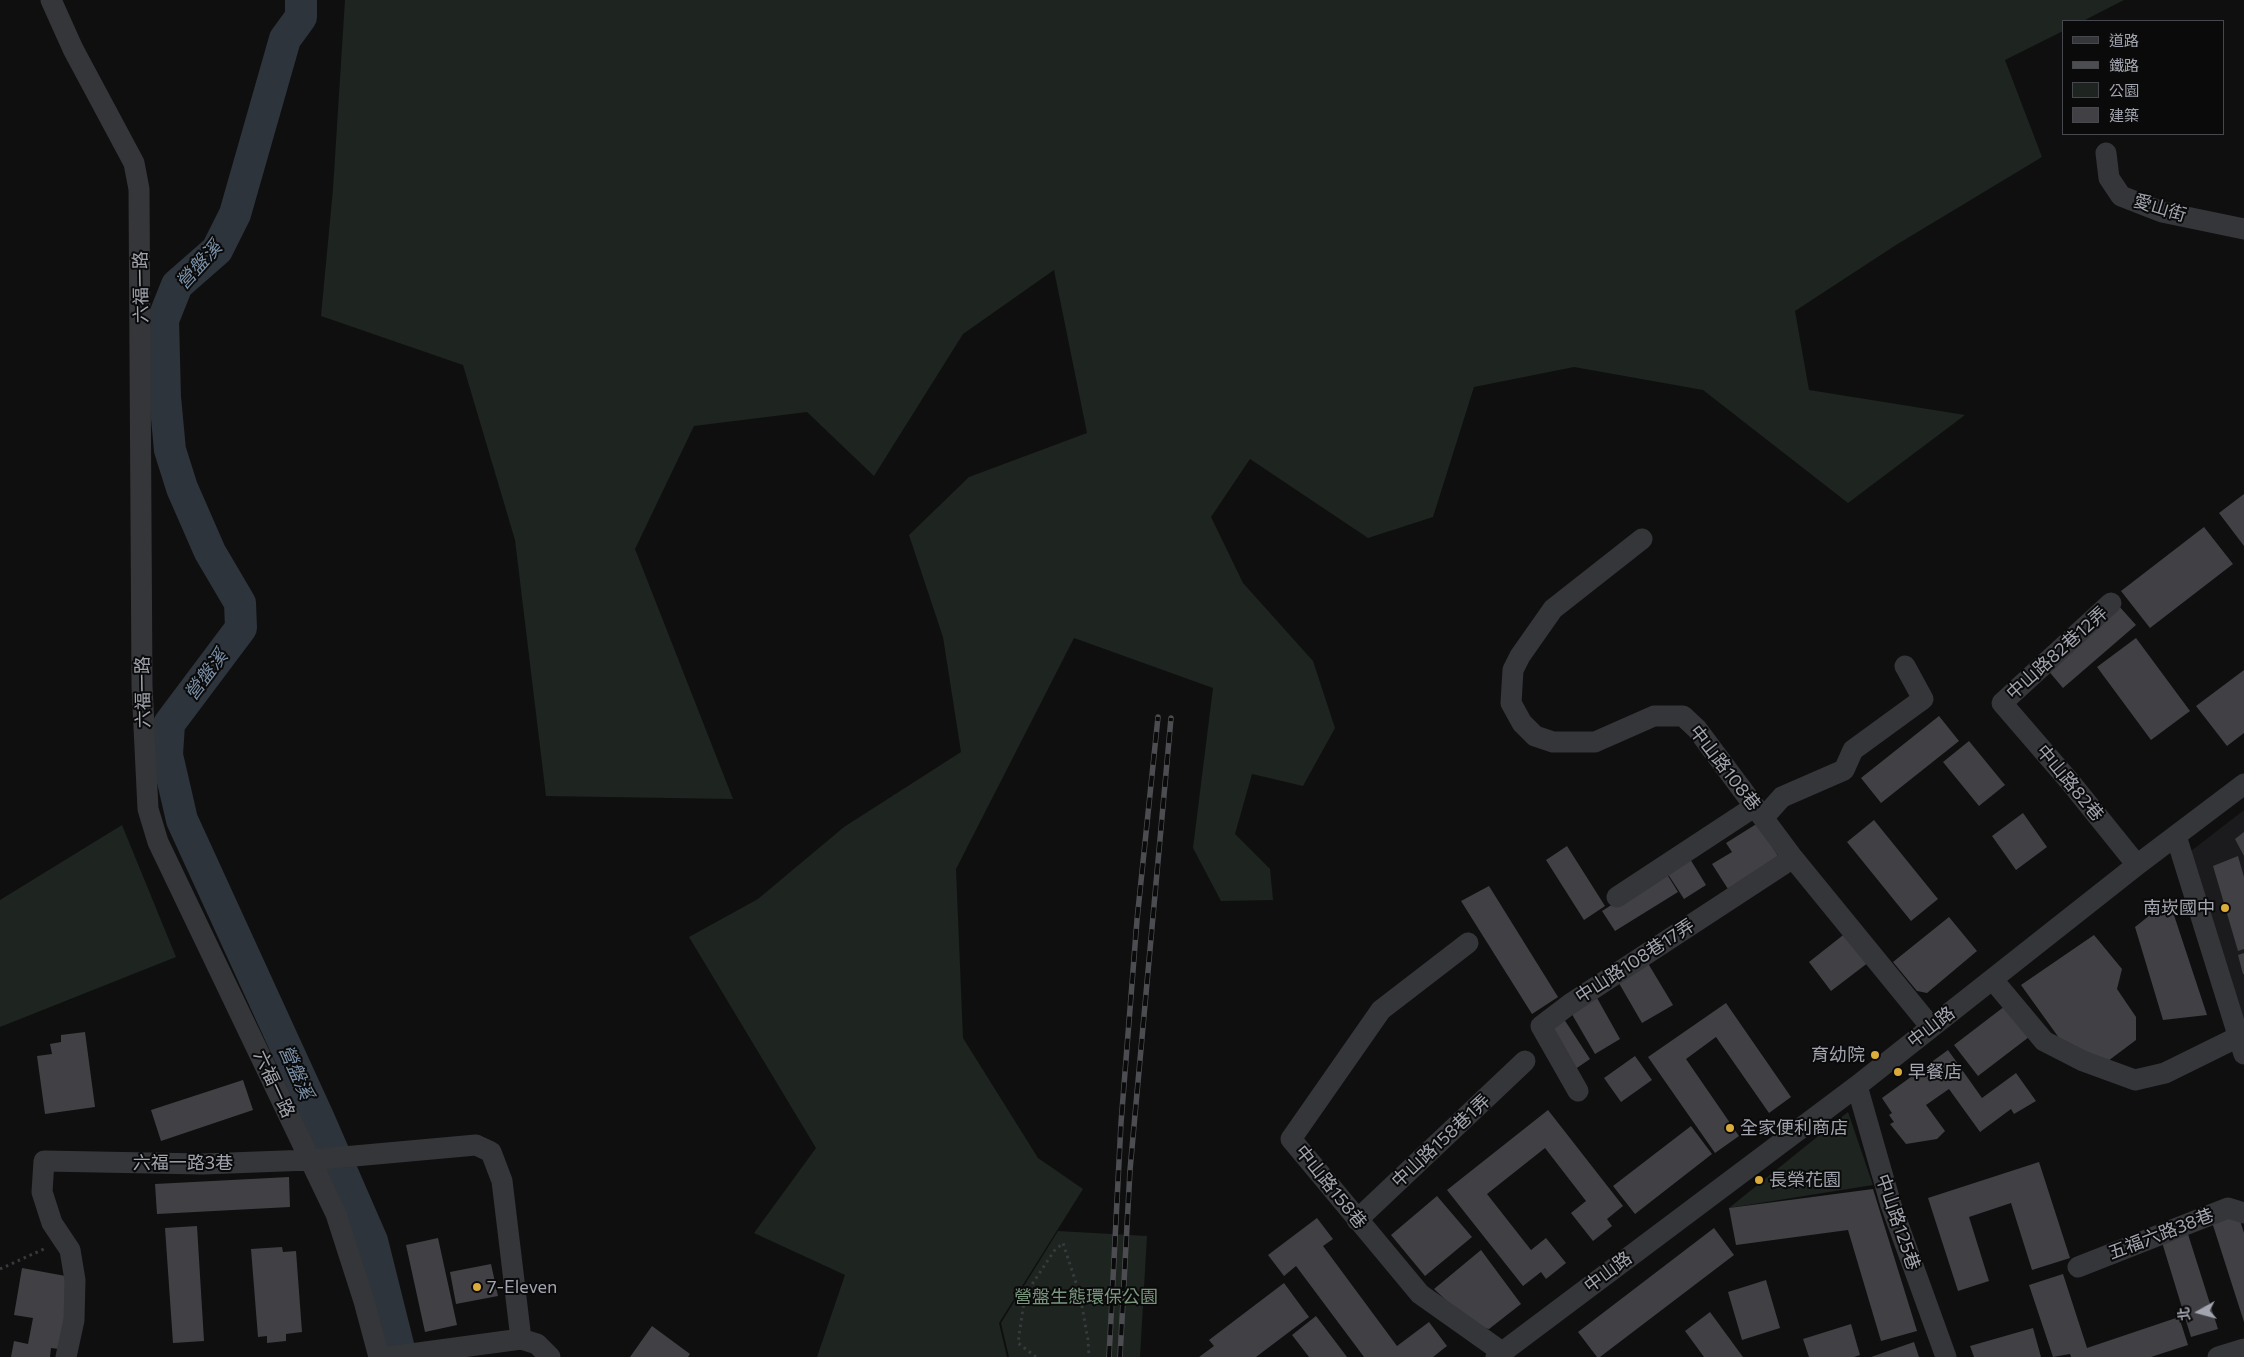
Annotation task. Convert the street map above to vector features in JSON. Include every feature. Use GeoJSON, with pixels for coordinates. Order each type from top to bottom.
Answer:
{"type":"FeatureCollection","features":[{"type":"Feature","properties":{"kind":"street","name":"六福一路"},"geometry":{"type":"LineString","coordinates":[[51,0],[73,49],[134,163],[139,189],[142,686],[148,809],[158,842],[316,1159],[364,1301],[379,1357]]}},
{"type":"Feature","properties":{"kind":"street","name":"愛山街"},"geometry":{"type":"LineString","coordinates":[[2106,153],[2109,178],[2121,196],[2162,212],[2244,229]]}},
{"type":"Feature","properties":{"kind":"street","name":"中山路108巷"},"geometry":{"type":"LineString","coordinates":[[1642,539],[1553,609],[1520,656],[1513,670],[1511,703],[1522,724],[1535,736],[1553,742],[1594,742],[1654,716],[1683,716],[1697,729],[1793,858],[1931,1027]]}},
{"type":"Feature","properties":{"kind":"street","name":"中山路82巷12弄"},"geometry":{"type":"LineString","coordinates":[[2002,703],[2111,603]]}},
{"type":"Feature","properties":{"kind":"street"},"geometry":{"type":"LineString","coordinates":[[1618,897],[1782,797],[1844,770],[1853,750],[1923,699],[1905,666]]}},
{"type":"Feature","properties":{"kind":"street","name":"中山路82巷"},"geometry":{"type":"LineString","coordinates":[[2002,703],[2071,783],[2137,865]]}},
{"type":"Feature","properties":{"kind":"street","name":"中山路"},"geometry":{"type":"LineString","coordinates":[[1499,1354],[1856,1086],[2137,865],[2244,784]]}},
{"type":"Feature","properties":{"kind":"street"},"geometry":{"type":"LineString","coordinates":[[1993,980],[2044,1041],[2083,1061],[2135,1080],[2165,1073],[2241,1045],[2176,836]]}},
{"type":"Feature","properties":{"kind":"street","name":"中山路108巷17弄"},"geometry":{"type":"LineString","coordinates":[[1578,1091],[1541,1026],[1578,999],[1793,858]]}},
{"type":"Feature","properties":{"kind":"street","name":"中山路158巷"},"geometry":{"type":"LineString","coordinates":[[1468,943],[1381,1010],[1291,1139],[1420,1294],[1499,1354]]}},
{"type":"Feature","properties":{"kind":"street","name":"中山路158巷1弄"},"geometry":{"type":"LineString","coordinates":[[1357,1220],[1525,1061]]}},
{"type":"Feature","properties":{"kind":"street","name":"中山路125巷"},"geometry":{"type":"LineString","coordinates":[[1856,1086],[1891,1205],[1946,1357]]}},
{"type":"Feature","properties":{"kind":"street","name":"六福一路3巷"},"geometry":{"type":"LineString","coordinates":[[66,1244],[52,1223],[42,1192],[44,1161],[203,1164],[316,1159],[476,1145],[491,1152],[502,1181],[521,1339]]}},
{"type":"Feature","properties":{"kind":"street","name":"五福六路38巷"},"geometry":{"type":"LineString","coordinates":[[2078,1267],[2228,1208],[2244,1213]]}},
{"type":"Feature","properties":{"kind":"street"},"geometry":{"type":"LineString","coordinates":[[66,1244],[70,1250],[75,1280],[74,1320],[66,1357]]}},
{"type":"Feature","properties":{"kind":"street"},"geometry":{"type":"LineString","coordinates":[[389,1357],[521,1339],[537,1344],[550,1357]]}},
{"type":"Feature","properties":{"kind":"street"},"geometry":{"type":"LineString","coordinates":[[2218,1357],[2244,1350]]}},
{"type":"Feature","properties":{"kind":"path"},"geometry":{"type":"LineString","coordinates":[[1036,1357],[1018,1343],[1025,1295],[1054,1251],[1063,1243],[1080,1295],[1089,1357]]}},
{"type":"Feature","properties":{"kind":"path"},"geometry":{"type":"LineString","coordinates":[[0,1269],[41,1250],[66,1244]]}},
{"type":"Feature","properties":{"kind":"shaded area","name":"南崁國中"},"geometry":{"type":"Polygon","coordinates":[[[2244,810],[2244,1045],[2191,851],[2244,810]]]}},
{"type":"Feature","properties":{"kind":"green space"},"geometry":{"type":"Polygon","coordinates":[[[345,0],[2124,0],[2085,20],[2062,20],[2062,32],[2005,60],[2042,157],[1896,245],[1795,311],[1809,390],[1965,415],[1848,503],[1703,390],[1574,367],[1474,387],[1433,517],[1368,538],[1250,459],[1211,517],[1243,583],[1313,661],[1335,728],[1303,786],[1252,774],[1235,834],[1270,869],[1273,900],[1221,901],[1193,848],[1213,688],[1074,638],[956,869],[963,1038],[1038,1158],[1083,1189],[999,1323],[1007,1357],[817,1357],[845,1275],[754,1233],[816,1148],[689,937],[758,899],[844,827],[961,752],[943,637],[909,535],[969,477],[1087,433],[1054,270],[963,334],[874,476],[807,412],[694,426],[635,549],[733,799],[546,796],[515,540],[463,365],[321,316],[333,189],[345,0]]]}},
{"type":"Feature","properties":{"kind":"green space"},"geometry":{"type":"Polygon","coordinates":[[[122,825],[176,957],[0,1027],[0,900],[122,825]]]}},
{"type":"Feature","properties":{"kind":"green space"},"geometry":{"type":"Polygon","coordinates":[[[1848,1112],[1873,1185],[1729,1208],[1848,1112]]]}},
{"type":"Feature","properties":{"kind":"green space","name":"營盤生態環保公園"},"geometry":{"type":"Polygon","coordinates":[[[1058,1231],[1147,1236],[1140,1357],[1009,1357],[1001,1323],[1058,1231]]]}},
{"type":"Feature","properties":{"kind":"building"},"geometry":{"type":"Polygon","coordinates":[[[2244,494],[2244,546],[2219,513],[2244,494]]]}},
{"type":"Feature","properties":{"kind":"building"},"geometry":{"type":"Polygon","coordinates":[[[2204,527],[2233,564],[2150,628],[2121,591],[2204,527]]]}},
{"type":"Feature","properties":{"kind":"building"},"geometry":{"type":"Polygon","coordinates":[[[2118,605],[2136,625],[2063,688],[2046,668],[2118,605]]]}},
{"type":"Feature","properties":{"kind":"building"},"geometry":{"type":"Polygon","coordinates":[[[2136,638],[2190,711],[2151,740],[2097,667],[2136,638]]]}},
{"type":"Feature","properties":{"kind":"building"},"geometry":{"type":"Polygon","coordinates":[[[2244,670],[2244,733],[2227,746],[2196,706],[2244,670]]]}},
{"type":"Feature","properties":{"kind":"building"},"geometry":{"type":"Polygon","coordinates":[[[1939,716],[1959,741],[1881,803],[1861,778],[1939,716]]]}},
{"type":"Feature","properties":{"kind":"building"},"geometry":{"type":"Polygon","coordinates":[[[1969,741],[2005,785],[1979,806],[1943,762],[1969,741]]]}},
{"type":"Feature","properties":{"kind":"building"},"geometry":{"type":"Polygon","coordinates":[[[2023,813],[2047,847],[2016,870],[1992,836],[2023,813]]]}},
{"type":"Feature","properties":{"kind":"building"},"geometry":{"type":"Polygon","coordinates":[[[1874,820],[1938,899],[1911,921],[1847,842],[1874,820]]]}},
{"type":"Feature","properties":{"kind":"building"},"geometry":{"type":"Polygon","coordinates":[[[1758,823],[1778,856],[1728,889],[1712,864],[1732,852],[1726,843],[1758,823]]]}},
{"type":"Feature","properties":{"kind":"building"},"geometry":{"type":"Polygon","coordinates":[[[2244,832],[2244,856],[2235,839],[2244,832]]]}},
{"type":"Feature","properties":{"kind":"building"},"geometry":{"type":"Polygon","coordinates":[[[1567,846],[1605,906],[1584,920],[1546,860],[1567,846]]]}},
{"type":"Feature","properties":{"kind":"building"},"geometry":{"type":"Polygon","coordinates":[[[1687,854],[1706,885],[1684,899],[1664,868],[1687,854]]]}},
{"type":"Feature","properties":{"kind":"building"},"geometry":{"type":"Polygon","coordinates":[[[2238,856],[2244,877],[2244,949],[2238,951],[2213,866],[2238,856]]]}},
{"type":"Feature","properties":{"kind":"building"},"geometry":{"type":"Polygon","coordinates":[[[1665,871],[1678,892],[1615,931],[1602,911],[1665,871]]]}},
{"type":"Feature","properties":{"kind":"building"},"geometry":{"type":"Polygon","coordinates":[[[1489,886],[1558,997],[1532,1014],[1461,901],[1489,886]]]}},
{"type":"Feature","properties":{"kind":"building"},"geometry":{"type":"Polygon","coordinates":[[[2169,900],[2207,1015],[2163,1020],[2135,927],[2169,900]]]}},
{"type":"Feature","properties":{"kind":"building"},"geometry":{"type":"Polygon","coordinates":[[[1949,917],[1977,951],[1927,993],[1917,991],[1893,962],[1949,917]]]}},
{"type":"Feature","properties":{"kind":"building"},"geometry":{"type":"Polygon","coordinates":[[[1847,932],[1869,962],[1831,991],[1809,962],[1847,932]]]}},
{"type":"Feature","properties":{"kind":"building"},"geometry":{"type":"Polygon","coordinates":[[[2094,935],[2122,969],[2117,989],[2136,1017],[2136,1040],[2104,1064],[2072,1056],[2021,985],[2094,935]]]}},
{"type":"Feature","properties":{"kind":"building"},"geometry":{"type":"Polygon","coordinates":[[[2244,953],[2244,974],[2243,974],[2238,955],[2244,953]]]}},
{"type":"Feature","properties":{"kind":"building"},"geometry":{"type":"Polygon","coordinates":[[[1646,960],[1673,1005],[1642,1023],[1616,978],[1646,960]]]}},
{"type":"Feature","properties":{"kind":"building"},"geometry":{"type":"Polygon","coordinates":[[[1592,989],[1620,1039],[1595,1054],[1566,1004],[1592,989]]]}},
{"type":"Feature","properties":{"kind":"building"},"geometry":{"type":"Polygon","coordinates":[[[1726,1003],[1791,1097],[1769,1113],[1716,1037],[1686,1059],[1739,1136],[1715,1153],[1648,1057],[1726,1003]]]}},
{"type":"Feature","properties":{"kind":"building"},"geometry":{"type":"Polygon","coordinates":[[[2005,1006],[2029,1037],[1978,1076],[1954,1045],[2005,1006]]]}},
{"type":"Feature","properties":{"kind":"building"},"geometry":{"type":"Polygon","coordinates":[[[1558,1010],[1590,1059],[1568,1074],[1536,1025],[1558,1010]]]}},
{"type":"Feature","properties":{"kind":"building"},"geometry":{"type":"Polygon","coordinates":[[[85,1032],[95,1107],[45,1114],[37,1056],[52,1054],[50,1044],[61,1042],[61,1035],[85,1032]]]}},
{"type":"Feature","properties":{"kind":"building"},"geometry":{"type":"Polygon","coordinates":[[[1948,1050],[1982,1098],[2016,1073],[2036,1101],[2014,1114],[2011,1109],[1980,1132],[1949,1089],[1926,1105],[1945,1131],[1937,1139],[1906,1144],[1890,1124],[1894,1122],[1889,1115],[1892,1113],[1882,1098],[1948,1050]]]}},
{"type":"Feature","properties":{"kind":"building"},"geometry":{"type":"Polygon","coordinates":[[[1635,1056],[1652,1080],[1621,1102],[1604,1078],[1635,1056]]]}},
{"type":"Feature","properties":{"kind":"building"},"geometry":{"type":"Polygon","coordinates":[[[243,1080],[253,1110],[161,1141],[151,1110],[243,1080]]]}},
{"type":"Feature","properties":{"kind":"building"},"geometry":{"type":"Polygon","coordinates":[[[1548,1110],[1623,1206],[1607,1219],[1612,1226],[1593,1241],[1571,1213],[1586,1201],[1545,1148],[1487,1194],[1531,1250],[1546,1238],[1566,1263],[1546,1279],[1541,1272],[1523,1286],[1447,1190],[1548,1110]]]}},
{"type":"Feature","properties":{"kind":"building"},"geometry":{"type":"Polygon","coordinates":[[[1691,1126],[1712,1154],[1635,1214],[1613,1186],[1691,1126]]]}},
{"type":"Feature","properties":{"kind":"building"},"geometry":{"type":"Polygon","coordinates":[[[2039,1162],[2070,1258],[2032,1270],[2011,1203],[1969,1217],[1989,1281],[1958,1291],[1928,1198],[2039,1162]]]}},
{"type":"Feature","properties":{"kind":"building"},"geometry":{"type":"Polygon","coordinates":[[[289,1177],[290,1207],[157,1214],[155,1184],[289,1177]]]}},
{"type":"Feature","properties":{"kind":"building"},"geometry":{"type":"Polygon","coordinates":[[[1873,1189],[1917,1331],[1881,1341],[1848,1230],[1736,1245],[1729,1208],[1873,1189]]]}},
{"type":"Feature","properties":{"kind":"building"},"geometry":{"type":"Polygon","coordinates":[[[1437,1196],[1472,1237],[1425,1276],[1391,1235],[1437,1196]]]}},
{"type":"Feature","properties":{"kind":"building"},"geometry":{"type":"Polygon","coordinates":[[[2237,1211],[2244,1233],[2244,1322],[2211,1219],[2237,1211]]]}},
{"type":"Feature","properties":{"kind":"building"},"geometry":{"type":"Polygon","coordinates":[[[1317,1218],[1333,1239],[1323,1246],[1397,1346],[1429,1322],[1447,1346],[1433,1357],[1364,1357],[1296,1266],[1284,1276],[1268,1255],[1317,1218]]]}},
{"type":"Feature","properties":{"kind":"building"},"geometry":{"type":"Polygon","coordinates":[[[197,1226],[204,1341],[173,1343],[165,1228],[197,1226]]]}},
{"type":"Feature","properties":{"kind":"building"},"geometry":{"type":"Polygon","coordinates":[[[1714,1228],[1734,1255],[1600,1357],[1597,1357],[1578,1332],[1714,1228]]]}},
{"type":"Feature","properties":{"kind":"building"},"geometry":{"type":"Polygon","coordinates":[[[2187,1231],[2218,1329],[2191,1337],[2161,1239],[2187,1231]]]}},
{"type":"Feature","properties":{"kind":"building"},"geometry":{"type":"Polygon","coordinates":[[[438,1238],[457,1325],[425,1332],[406,1245],[438,1238]]]}},
{"type":"Feature","properties":{"kind":"building"},"geometry":{"type":"Polygon","coordinates":[[[282,1247],[283,1252],[296,1251],[302,1332],[286,1334],[286,1341],[267,1343],[267,1336],[258,1337],[251,1249],[282,1247]]]}},
{"type":"Feature","properties":{"kind":"building"},"geometry":{"type":"Polygon","coordinates":[[[1481,1250],[1521,1304],[1489,1329],[1474,1326],[1434,1289],[1481,1250]]]}},
{"type":"Feature","properties":{"kind":"building"},"geometry":{"type":"Polygon","coordinates":[[[491,1264],[498,1296],[456,1304],[450,1272],[491,1264]]]}},
{"type":"Feature","properties":{"kind":"building"},"geometry":{"type":"Polygon","coordinates":[[[22,1268],[71,1277],[59,1349],[51,1348],[50,1357],[11,1357],[14,1341],[28,1344],[33,1318],[14,1315],[22,1268]]]}},
{"type":"Feature","properties":{"kind":"building"},"geometry":{"type":"Polygon","coordinates":[[[2063,1274],[2087,1348],[2179,1317],[2188,1345],[2151,1357],[2071,1357],[2070,1354],[2053,1357],[2029,1285],[2063,1274]]]}},
{"type":"Feature","properties":{"kind":"building"},"geometry":{"type":"Polygon","coordinates":[[[1766,1280],[1780,1328],[1742,1340],[1728,1292],[1766,1280]]]}},
{"type":"Feature","properties":{"kind":"building"},"geometry":{"type":"Polygon","coordinates":[[[1284,1283],[1309,1317],[1256,1357],[1199,1357],[1214,1346],[1209,1340],[1284,1283]]]}},
{"type":"Feature","properties":{"kind":"building"},"geometry":{"type":"Polygon","coordinates":[[[1710,1312],[1743,1357],[1704,1357],[1685,1331],[1710,1312]]]}},
{"type":"Feature","properties":{"kind":"building"},"geometry":{"type":"Polygon","coordinates":[[[1316,1316],[1347,1357],[1309,1357],[1292,1335],[1316,1316]]]}},
{"type":"Feature","properties":{"kind":"building"},"geometry":{"type":"Polygon","coordinates":[[[1851,1324],[1860,1355],[1854,1357],[1809,1357],[1803,1339],[1851,1324]]]}},
{"type":"Feature","properties":{"kind":"building"},"geometry":{"type":"Polygon","coordinates":[[[652,1326],[690,1354],[688,1357],[630,1357],[652,1326]]]}},
{"type":"Feature","properties":{"kind":"building"},"geometry":{"type":"Polygon","coordinates":[[[2033,1328],[2041,1357],[1974,1357],[1970,1346],[2033,1328]]]}},
{"type":"Feature","properties":{"kind":"building"},"geometry":{"type":"Polygon","coordinates":[[[1914,1342],[1919,1357],[1871,1357],[1914,1342]]]}},
{"type":"Feature","properties":{"kind":"waterway","name":"營盤溪"},"geometry":{"type":"LineString","coordinates":[[301,0],[301,17],[285,39],[235,214],[217,250],[177,285],[163,320],[165,397],[170,450],[182,488],[210,552],[240,603],[241,628],[169,724],[167,755],[182,820],[318,1117],[372,1241],[401,1357]]}},
{"type":"Feature","properties":{"kind":"railway"},"geometry":{"type":"LineString","coordinates":[[1109,1357],[1121,1123],[1137,920],[1158,717]]}},
{"type":"Feature","properties":{"kind":"railway"},"geometry":{"type":"LineString","coordinates":[[1120,1357],[1130,1170],[1171,718]]}},
{"type":"Feature","properties":{"kind":"place","name":"南崁國中"},"geometry":{"type":"Point","coordinates":[2225,908]}},
{"type":"Feature","properties":{"kind":"place","name":"育幼院"},"geometry":{"type":"Point","coordinates":[1875,1055]}},
{"type":"Feature","properties":{"kind":"place","name":"早餐店"},"geometry":{"type":"Point","coordinates":[1898,1072]}},
{"type":"Feature","properties":{"kind":"place","name":"全家便利商店"},"geometry":{"type":"Point","coordinates":[1730,1128]}},
{"type":"Feature","properties":{"kind":"place","name":"長榮花園"},"geometry":{"type":"Point","coordinates":[1759,1180]}},
{"type":"Feature","properties":{"kind":"place","name":"7-Eleven"},"geometry":{"type":"Point","coordinates":[477,1287]}}]}
